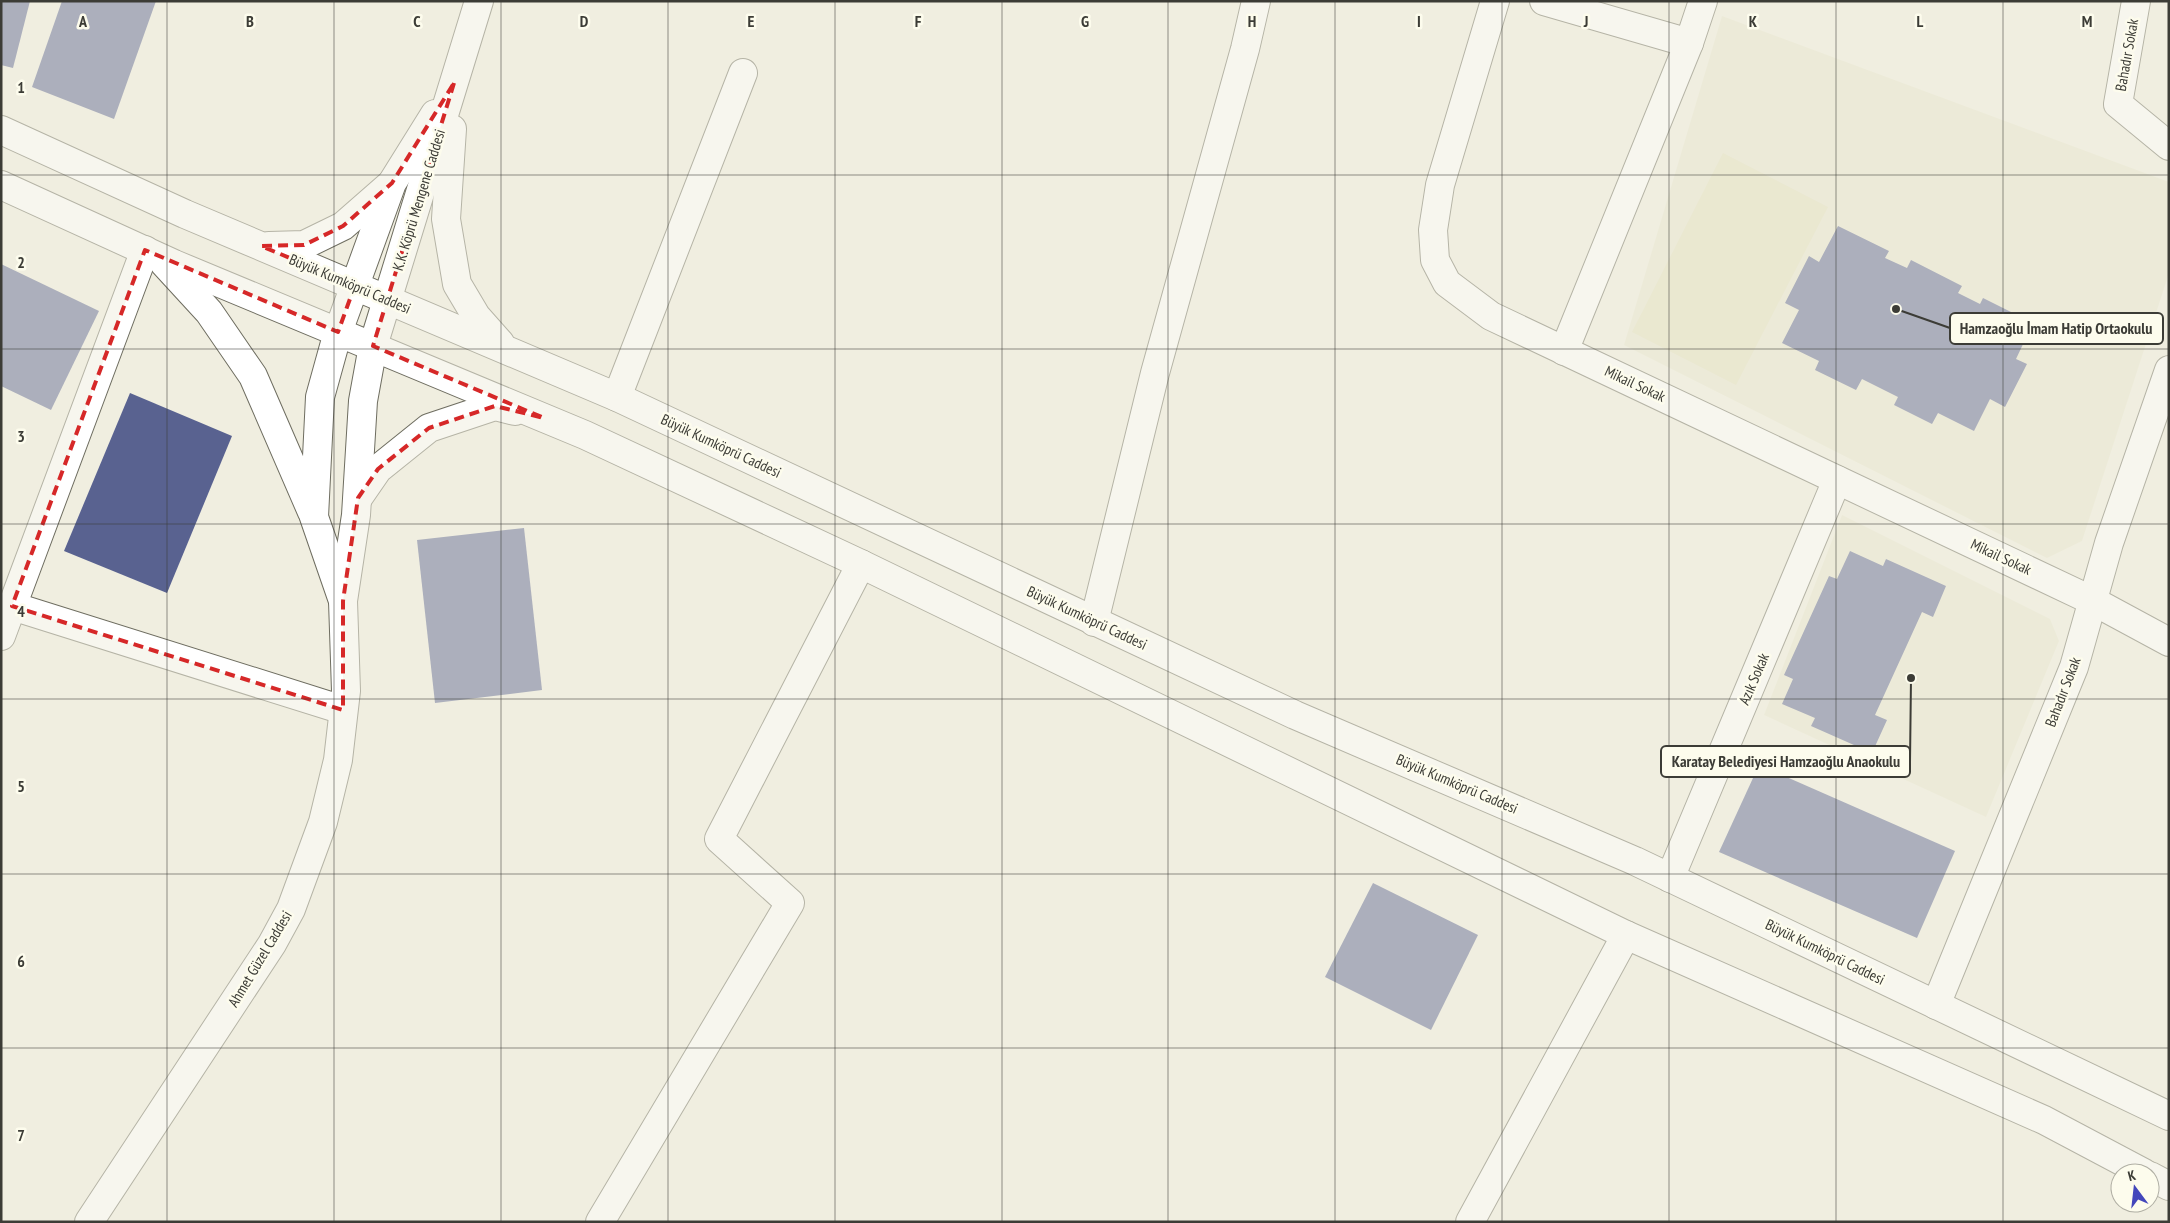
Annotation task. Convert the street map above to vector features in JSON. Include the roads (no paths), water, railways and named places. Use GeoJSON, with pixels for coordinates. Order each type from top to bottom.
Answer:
{"type":"FeatureCollection","features":[{"type":"Feature","properties":{"kind":"street"},"geometry":{"type":"LineString","coordinates":[[479,1],[454,83],[446,220],[457,284],[476,316],[507,350]]}},
{"type":"Feature","properties":{"kind":"street"},"geometry":{"type":"LineString","coordinates":[[1094,622],[1155,373],[1245,49],[1256,1]]}},
{"type":"Feature","properties":{"kind":"street","name":"Mikail Sokak"},"geometry":{"type":"LineString","coordinates":[[1495,1],[1440,185],[1433,230],[1435,260],[1447,283],[1491,316],[2093,601],[2169,642]]}},
{"type":"Feature","properties":{"kind":"street"},"geometry":{"type":"LineString","coordinates":[[1544,1],[1689,43]]}},
{"type":"Feature","properties":{"kind":"street"},"geometry":{"type":"LineString","coordinates":[[1564,351],[1689,43],[1703,1]]}},
{"type":"Feature","properties":{"kind":"street","name":"Bahadır Sokak"},"geometry":{"type":"LineString","coordinates":[[2136,1],[2118,104],[2169,146]]}},
{"type":"Feature","properties":{"kind":"street"},"geometry":{"type":"LineString","coordinates":[[616,397],[743,73]]}},
{"type":"Feature","properties":{"kind":"street"},"geometry":{"type":"LineString","coordinates":[[314,517],[320,397],[338,332],[392,183],[454,83]]}},
{"type":"Feature","properties":{"kind":"street","name":"K.K. Köprü Mengene Caddesi"},"geometry":{"type":"LineString","coordinates":[[343,602],[358,498],[363,400],[373,346],[389,300],[454,83]]}},
{"type":"Feature","properties":{"kind":"street","name":"Büyük Kumköprü Caddesi"},"geometry":{"type":"LineString","coordinates":[[1,130],[261,246],[616,397],[1295,715],[1670,878],[2169,1116]]}},
{"type":"Feature","properties":{"kind":"street"},"geometry":{"type":"LineString","coordinates":[[261,246],[304,244],[343,226],[392,183]]}},
{"type":"Feature","properties":{"kind":"street"},"geometry":{"type":"LineString","coordinates":[[1,185],[152,253],[544,418],[861,564],[1626,935],[2044,1120],[2125,1163]]}},
{"type":"Feature","properties":{"kind":"street"},"geometry":{"type":"LineString","coordinates":[[152,253],[209,312],[253,376],[314,517],[343,602]]}},
{"type":"Feature","properties":{"kind":"street"},"geometry":{"type":"LineString","coordinates":[[1,636],[152,253]]}},
{"type":"Feature","properties":{"kind":"street","name":"Bahadır Sokak"},"geometry":{"type":"LineString","coordinates":[[1936,1005],[2074,667],[2109,543],[2169,370]]}},
{"type":"Feature","properties":{"kind":"street"},"geometry":{"type":"LineString","coordinates":[[358,498],[378,469],[429,428],[494,406],[544,418]]}},
{"type":"Feature","properties":{"kind":"street","name":"Azık Sokak"},"geometry":{"type":"LineString","coordinates":[[1670,878],[1838,480]]}},
{"type":"Feature","properties":{"kind":"street"},"geometry":{"type":"LineString","coordinates":[[600,1222],[790,903],[719,838],[861,564]]}},
{"type":"Feature","properties":{"kind":"street","name":"Ahmet Güzel Caddesi"},"geometry":{"type":"LineString","coordinates":[[89,1222],[272,944],[291,909],[323,822],[338,760],[346,691],[343,602]]}},
{"type":"Feature","properties":{"kind":"street"},"geometry":{"type":"LineString","coordinates":[[12,606],[343,710]]}},
{"type":"Feature","properties":{"kind":"street"},"geometry":{"type":"LineString","coordinates":[[1470,1222],[1626,935]]}},
{"type":"Feature","properties":{"kind":"place","name":"Hamzaoğlu İmam Hatip Ortaokulu"},"geometry":{"type":"Point","coordinates":[1896,309]}},
{"type":"Feature","properties":{"kind":"place","name":"Karatay Belediyesi Hamzaoğlu Anaokulu"},"geometry":{"type":"Point","coordinates":[1911,678]}}]}
